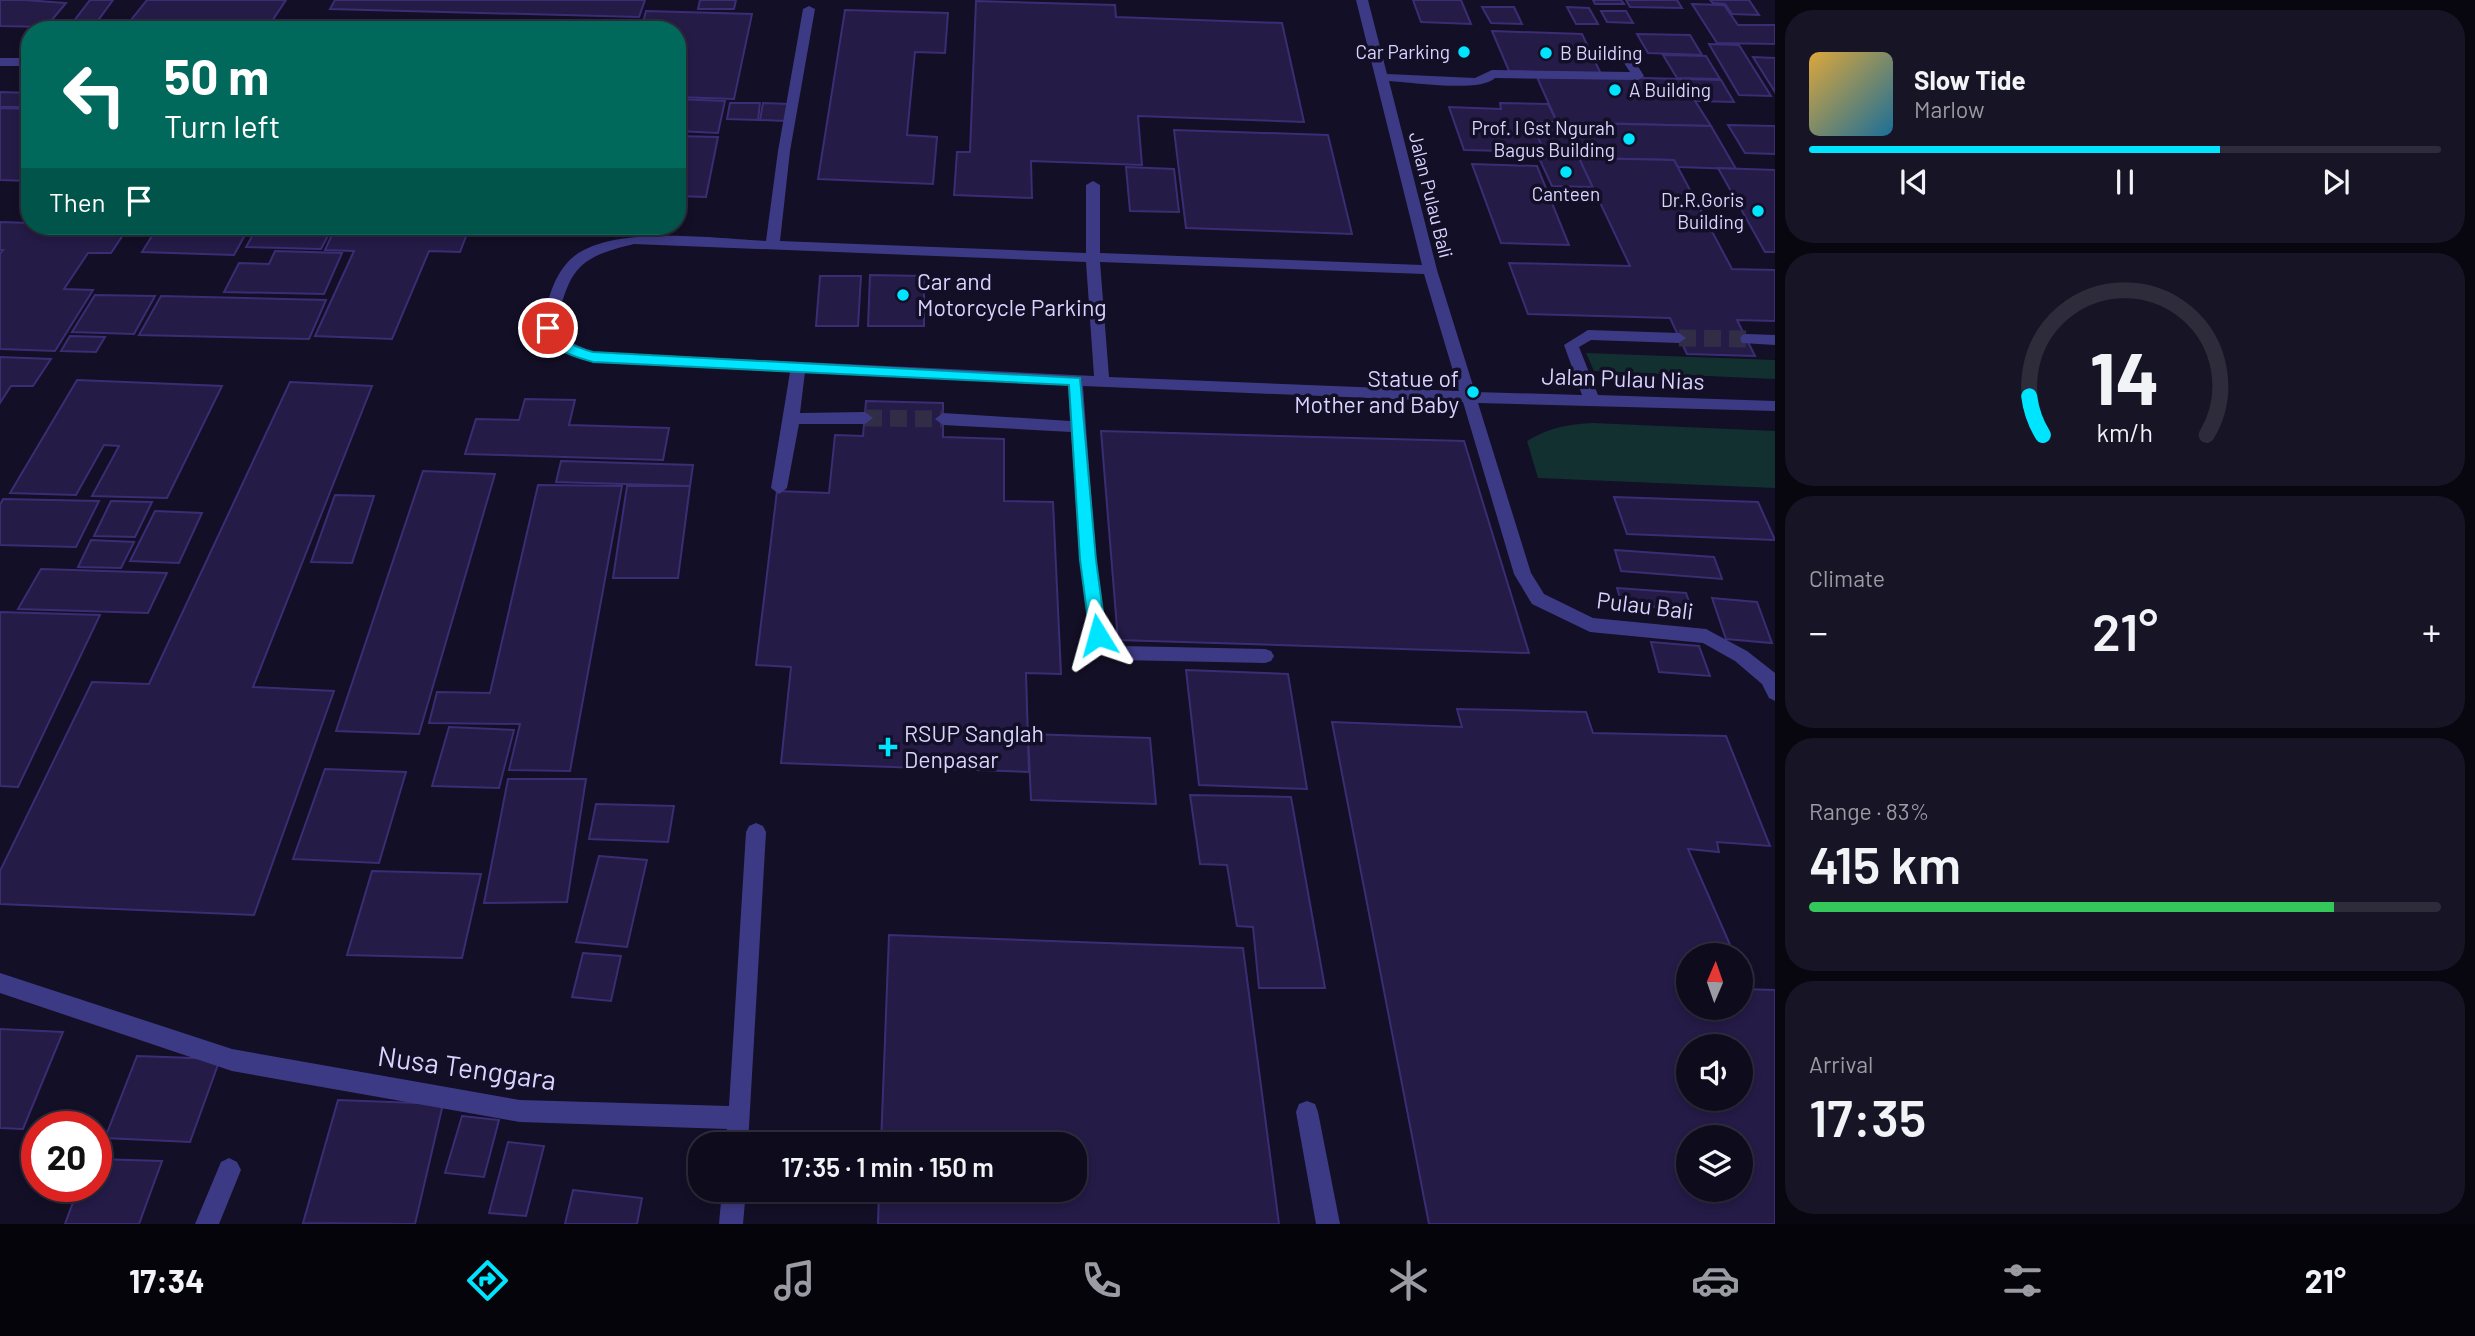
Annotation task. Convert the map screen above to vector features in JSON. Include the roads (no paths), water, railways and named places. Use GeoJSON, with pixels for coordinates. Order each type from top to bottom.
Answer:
{"type":"FeatureCollection","features":[{"type":"Feature","properties":{"kind":"street","name":"Jalan Pulau Bali"},"geometry":{"type":"LineString","coordinates":[[1362,0],[1430,270],[1469,398]]}},
{"type":"Feature","properties":{"kind":"street"},"geometry":{"type":"LineString","coordinates":[[773,244],[784,151],[809,9]]}},
{"type":"Feature","properties":{"kind":"street"},"geometry":{"type":"LineString","coordinates":[[0,62],[21,62]]}},
{"type":"Feature","properties":{"kind":"street"},"geometry":{"type":"LineString","coordinates":[[1381,78],[1475,82],[1492,74],[1638,76],[1630,63]]}},
{"type":"Feature","properties":{"kind":"street"},"geometry":{"type":"LineString","coordinates":[[1093,185],[1093,256],[1102,382]]}},
{"type":"Feature","properties":{"kind":"street","name":"Jalan Pulau Nias"},"geometry":{"type":"LineString","coordinates":[[1430,270],[634,240],[597,248],[576,260],[560,281],[548,328],[553,340],[570,350],[593,357],[1469,398],[1775,406]]}},
{"type":"Feature","properties":{"kind":"street"},"geometry":{"type":"LineString","coordinates":[[1592,401],[1571,345],[1588,335],[1679,338]]}},
{"type":"Feature","properties":{"kind":"street"},"geometry":{"type":"LineString","coordinates":[[1746,339],[1775,340]]}},
{"type":"Feature","properties":{"kind":"street"},"geometry":{"type":"LineString","coordinates":[[779,488],[798,368]]}},
{"type":"Feature","properties":{"kind":"street"},"geometry":{"type":"LineString","coordinates":[[1075,381],[1088,560],[1098,635],[1107,647],[1119,653],[1265,656]]}},
{"type":"Feature","properties":{"kind":"street","name":"Pulau Bali"},"geometry":{"type":"LineString","coordinates":[[1469,398],[1523,574],[1538,599],[1590,625],[1706,636],[1741,656],[1769,679],[1775,693]]}},
{"type":"Feature","properties":{"kind":"street"},"geometry":{"type":"LineString","coordinates":[[792,419],[865,418]]}},
{"type":"Feature","properties":{"kind":"street"},"geometry":{"type":"LineString","coordinates":[[943,419],[1079,426]]}},
{"type":"Feature","properties":{"kind":"street"},"geometry":{"type":"LineString","coordinates":[[737,1132],[756,832]]}},
{"type":"Feature","properties":{"kind":"street","name":"Nusa Tenggara"},"geometry":{"type":"LineString","coordinates":[[0,983],[232,1060],[520,1111],[738,1118]]}},
{"type":"Feature","properties":{"kind":"street"},"geometry":{"type":"LineString","coordinates":[[1307,1112],[1328,1224]]}},
{"type":"Feature","properties":{"kind":"street"},"geometry":{"type":"LineString","coordinates":[[207,1224],[229,1170]]}},
{"type":"Feature","properties":{"kind":"street"},"geometry":{"type":"LineString","coordinates":[[732,1224],[733,1202]]}},
{"type":"Feature","properties":{"kind":"tunnel"},"geometry":{"type":"LineString","coordinates":[[1679,338],[1747,339]]}},
{"type":"Feature","properties":{"kind":"tunnel"},"geometry":{"type":"LineString","coordinates":[[865,418],[943,419]]}},
{"type":"Feature","properties":{"kind":"place","name":"Car Parking"},"geometry":{"type":"Point","coordinates":[1464,52]}},
{"type":"Feature","properties":{"kind":"place","name":"B Building"},"geometry":{"type":"Point","coordinates":[1546,53]}},
{"type":"Feature","properties":{"kind":"place","name":"A Building"},"geometry":{"type":"Point","coordinates":[1615,90]}},
{"type":"Feature","properties":{"kind":"place","name":"Prof. I Gst Ngurah Bagus Building"},"geometry":{"type":"Point","coordinates":[1629,139]}},
{"type":"Feature","properties":{"kind":"place","name":"Canteen"},"geometry":{"type":"Point","coordinates":[1566,172]}},
{"type":"Feature","properties":{"kind":"place","name":"Dr.R.Goris Building"},"geometry":{"type":"Point","coordinates":[1758,211]}},
{"type":"Feature","properties":{"kind":"place","name":"Car and Motorcycle Parking"},"geometry":{"type":"Point","coordinates":[903,295]}},
{"type":"Feature","properties":{"kind":"place","name":"Statue of Mother and Baby"},"geometry":{"type":"Point","coordinates":[1473,392]}},
{"type":"Feature","properties":{"kind":"place","name":"RSUP Sanglah Denpasar"},"geometry":{"type":"Point","coordinates":[888,747]}}]}
